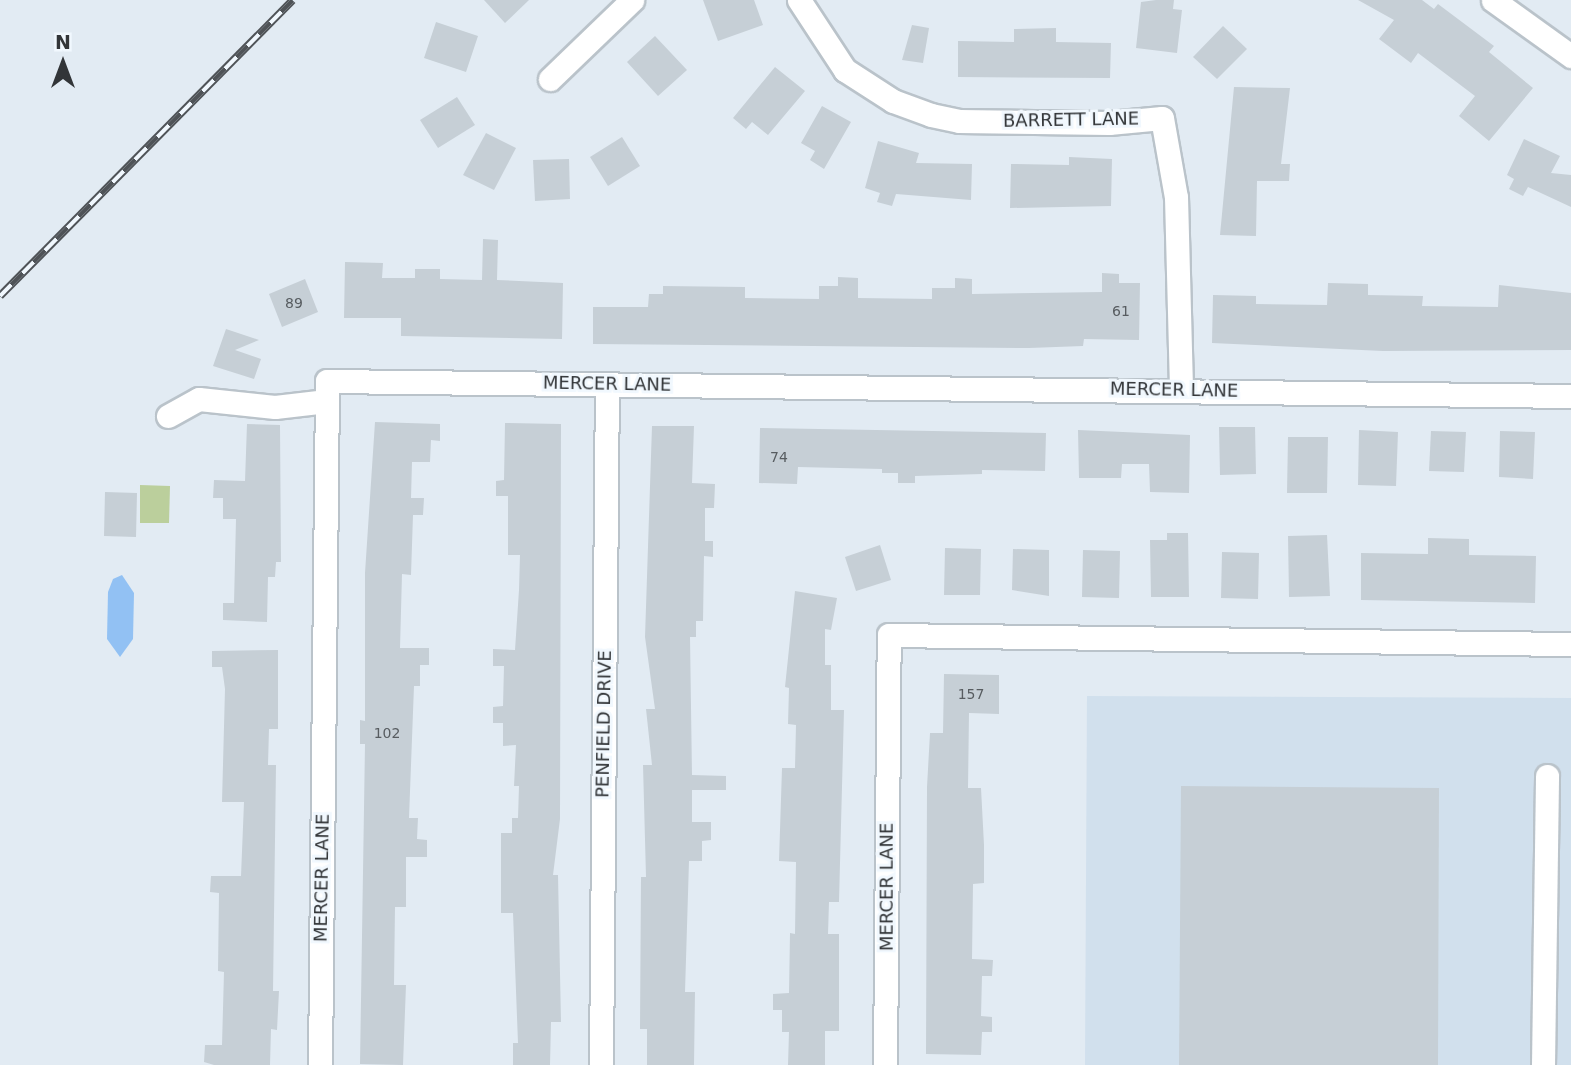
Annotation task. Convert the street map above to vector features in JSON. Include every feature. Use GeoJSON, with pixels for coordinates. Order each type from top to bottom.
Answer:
{"type":"FeatureCollection","features":[{"type":"Feature","properties":{"kind":"street"},"geometry":{"type":"LineString","coordinates":[[550,79],[632,0]]}},
{"type":"Feature","properties":{"kind":"street","name":"BARRETT LANE"},"geometry":{"type":"LineString","coordinates":[[799,0],[845,69],[894,101],[931,115],[959,121],[1109,123],[1162,118],[1176,197],[1181,390]]}},
{"type":"Feature","properties":{"kind":"street"},"geometry":{"type":"LineString","coordinates":[[1493,0],[1571,56]]}},
{"type":"Feature","properties":{"kind":"street","name":"MERCER LANE"},"geometry":{"type":"LineString","coordinates":[[320,1065],[327,381],[1571,396]]}},
{"type":"Feature","properties":{"kind":"street","name":"PENFIELD DRIVE"},"geometry":{"type":"LineString","coordinates":[[601,1065],[607,384]]}},
{"type":"Feature","properties":{"kind":"street"},"geometry":{"type":"LineString","coordinates":[[168,416],[199,399],[275,407],[327,401]]}},
{"type":"Feature","properties":{"kind":"street","name":"MERCER LANE"},"geometry":{"type":"LineString","coordinates":[[886,1065],[889,635],[1571,644]]}},
{"type":"Feature","properties":{"kind":"street"},"geometry":{"type":"LineString","coordinates":[[1543,1065],[1547,776]]}},
{"type":"Feature","properties":{"kind":"shaded area"},"geometry":{"type":"Polygon","coordinates":[[[1087,696],[1571,698],[1571,1065],[1085,1065],[1087,696]]]}},
{"type":"Feature","properties":{"kind":"green space"},"geometry":{"type":"Polygon","coordinates":[[[140,485],[170,486],[169,523],[140,523],[140,485]]]}},
{"type":"Feature","properties":{"kind":"water"},"geometry":{"type":"Polygon","coordinates":[[[122,575],[134,593],[133,639],[120,657],[107,639],[108,592],[113,579],[122,575]]]}},
{"type":"Feature","properties":{"kind":"building"},"geometry":{"type":"Polygon","coordinates":[[[484,0],[529,0],[505,23],[484,0]]]}},
{"type":"Feature","properties":{"kind":"building"},"geometry":{"type":"Polygon","coordinates":[[[703,0],[754,0],[763,25],[718,41],[703,0]]]}},
{"type":"Feature","properties":{"kind":"building"},"geometry":{"type":"Polygon","coordinates":[[[1174,0],[1173,9],[1182,10],[1177,53],[1136,48],[1141,2],[1174,0]]]}},
{"type":"Feature","properties":{"kind":"building"},"geometry":{"type":"Polygon","coordinates":[[[1358,0],[1422,0],[1434,9],[1438,4],[1494,46],[1489,52],[1533,88],[1489,141],[1459,116],[1475,96],[1418,53],[1411,63],[1379,39],[1394,20],[1358,0]]]}},
{"type":"Feature","properties":{"kind":"building"},"geometry":{"type":"Polygon","coordinates":[[[436,22],[478,36],[466,72],[424,58],[436,22]]]}},
{"type":"Feature","properties":{"kind":"building"},"geometry":{"type":"Polygon","coordinates":[[[912,25],[929,28],[923,63],[902,60],[912,25]]]}},
{"type":"Feature","properties":{"kind":"building"},"geometry":{"type":"Polygon","coordinates":[[[1223,26],[1247,49],[1217,79],[1193,57],[1223,26]]]}},
{"type":"Feature","properties":{"kind":"building"},"geometry":{"type":"Polygon","coordinates":[[[1056,28],[1056,42],[1111,43],[1110,78],[958,77],[958,41],[1014,42],[1014,29],[1056,28]]]}},
{"type":"Feature","properties":{"kind":"building"},"geometry":{"type":"Polygon","coordinates":[[[655,36],[687,70],[658,96],[627,62],[655,36]]]}},
{"type":"Feature","properties":{"kind":"building"},"geometry":{"type":"Polygon","coordinates":[[[775,67],[805,91],[768,135],[752,122],[746,129],[733,118],[775,67]]]}},
{"type":"Feature","properties":{"kind":"building"},"geometry":{"type":"Polygon","coordinates":[[[1234,87],[1290,88],[1281,164],[1290,164],[1289,181],[1257,181],[1256,236],[1220,235],[1234,87]]]}},
{"type":"Feature","properties":{"kind":"building"},"geometry":{"type":"Polygon","coordinates":[[[457,97],[475,125],[438,148],[420,120],[457,97]]]}},
{"type":"Feature","properties":{"kind":"building"},"geometry":{"type":"Polygon","coordinates":[[[822,106],[851,122],[824,169],[810,160],[815,151],[801,143],[822,106]]]}},
{"type":"Feature","properties":{"kind":"building"},"geometry":{"type":"Polygon","coordinates":[[[486,133],[516,148],[494,190],[463,175],[486,133]]]}},
{"type":"Feature","properties":{"kind":"building"},"geometry":{"type":"Polygon","coordinates":[[[622,137],[640,166],[608,186],[590,157],[622,137]]]}},
{"type":"Feature","properties":{"kind":"building"},"geometry":{"type":"Polygon","coordinates":[[[1524,139],[1560,156],[1551,173],[1571,175],[1571,207],[1528,187],[1523,196],[1509,189],[1514,179],[1507,175],[1524,139]]]}},
{"type":"Feature","properties":{"kind":"building"},"geometry":{"type":"Polygon","coordinates":[[[878,141],[919,153],[916,163],[972,164],[971,200],[896,194],[892,206],[877,202],[880,193],[865,188],[878,141]]]}},
{"type":"Feature","properties":{"kind":"building"},"geometry":{"type":"Polygon","coordinates":[[[1069,157],[1112,159],[1111,206],[1010,208],[1011,164],[1069,165],[1069,157]]]}},
{"type":"Feature","properties":{"kind":"building"},"geometry":{"type":"Polygon","coordinates":[[[569,159],[570,199],[535,201],[533,160],[569,159]]]}},
{"type":"Feature","properties":{"kind":"building"},"geometry":{"type":"Polygon","coordinates":[[[483,239],[498,240],[497,280],[563,283],[562,339],[401,336],[401,318],[344,318],[345,262],[383,263],[382,278],[415,278],[415,269],[440,269],[440,279],[482,280],[483,239]]]}},
{"type":"Feature","properties":{"kind":"building"},"geometry":{"type":"Polygon","coordinates":[[[1102,273],[1119,274],[1119,283],[1140,283],[1139,340],[1084,339],[1083,346],[1029,348],[593,344],[593,307],[648,307],[649,294],[663,294],[663,286],[745,287],[745,298],[819,299],[819,286],[838,286],[838,277],[858,278],[858,298],[932,299],[932,288],[955,288],[955,278],[972,279],[972,294],[1102,292],[1102,273]]]}},
{"type":"Feature","properties":{"kind":"building"},"geometry":{"type":"Polygon","coordinates":[[[305,279],[318,312],[282,327],[269,294],[305,279]]]}},
{"type":"Feature","properties":{"kind":"building"},"geometry":{"type":"Polygon","coordinates":[[[1328,283],[1368,284],[1368,295],[1423,296],[1422,306],[1498,307],[1499,285],[1571,293],[1571,350],[1383,351],[1212,343],[1213,295],[1256,296],[1256,304],[1327,305],[1328,283]]]}},
{"type":"Feature","properties":{"kind":"building"},"geometry":{"type":"Polygon","coordinates":[[[226,329],[259,340],[235,350],[261,359],[254,379],[213,366],[226,329]]]}},
{"type":"Feature","properties":{"kind":"building"},"geometry":{"type":"Polygon","coordinates":[[[375,422],[440,424],[440,441],[431,440],[430,462],[412,462],[411,498],[424,498],[423,515],[413,515],[411,575],[402,574],[400,648],[429,648],[429,665],[420,665],[420,686],[414,686],[409,818],[418,818],[417,839],[427,840],[427,857],[406,857],[406,907],[395,907],[394,985],[406,985],[403,1065],[360,1064],[365,744],[360,744],[360,720],[365,721],[365,573],[375,422]]]}},
{"type":"Feature","properties":{"kind":"building"},"geometry":{"type":"Polygon","coordinates":[[[505,423],[561,424],[560,819],[553,875],[558,875],[561,1022],[551,1022],[550,1065],[513,1065],[513,1043],[518,1043],[513,913],[501,913],[501,833],[512,833],[512,818],[518,818],[519,786],[514,786],[516,745],[503,746],[503,723],[493,723],[493,707],[503,706],[504,666],[493,666],[493,649],[515,650],[519,590],[520,555],[508,555],[508,496],[496,496],[496,481],[504,480],[505,423]]]}},
{"type":"Feature","properties":{"kind":"building"},"geometry":{"type":"Polygon","coordinates":[[[247,424],[280,425],[281,562],[276,562],[275,577],[268,577],[267,622],[223,620],[223,603],[234,603],[236,519],[223,519],[223,498],[213,498],[214,480],[245,481],[247,424]]]}},
{"type":"Feature","properties":{"kind":"building"},"geometry":{"type":"Polygon","coordinates":[[[652,426],[694,426],[692,483],[715,484],[714,508],[705,508],[705,541],[713,541],[713,557],[704,556],[703,621],[696,621],[696,637],[690,637],[692,775],[726,776],[726,790],[692,790],[692,822],[711,822],[711,840],[702,841],[702,861],[689,861],[685,992],[695,992],[694,1065],[647,1065],[647,1029],[640,1029],[641,877],[646,877],[643,765],[652,765],[646,709],[655,709],[645,637],[652,426]]]}},
{"type":"Feature","properties":{"kind":"building"},"geometry":{"type":"Polygon","coordinates":[[[1219,427],[1255,427],[1256,474],[1220,475],[1219,427]]]}},
{"type":"Feature","properties":{"kind":"building"},"geometry":{"type":"Polygon","coordinates":[[[760,428],[1046,433],[1045,471],[982,470],[982,474],[915,476],[915,483],[898,483],[898,473],[882,473],[882,469],[798,467],[797,484],[759,483],[760,428]]]}},
{"type":"Feature","properties":{"kind":"building"},"geometry":{"type":"Polygon","coordinates":[[[1078,430],[1190,435],[1189,493],[1150,492],[1149,464],[1122,464],[1121,478],[1079,478],[1078,430]]]}},
{"type":"Feature","properties":{"kind":"building"},"geometry":{"type":"Polygon","coordinates":[[[1359,430],[1398,432],[1396,486],[1358,485],[1359,430]]]}},
{"type":"Feature","properties":{"kind":"building"},"geometry":{"type":"Polygon","coordinates":[[[1431,431],[1466,432],[1464,472],[1429,471],[1431,431]]]}},
{"type":"Feature","properties":{"kind":"building"},"geometry":{"type":"Polygon","coordinates":[[[1500,431],[1535,432],[1533,479],[1499,477],[1500,431]]]}},
{"type":"Feature","properties":{"kind":"building"},"geometry":{"type":"Polygon","coordinates":[[[1288,437],[1328,437],[1327,493],[1287,493],[1288,437]]]}},
{"type":"Feature","properties":{"kind":"building"},"geometry":{"type":"Polygon","coordinates":[[[105,492],[137,493],[136,537],[104,536],[105,492]]]}},
{"type":"Feature","properties":{"kind":"building"},"geometry":{"type":"Polygon","coordinates":[[[1167,533],[1188,533],[1189,597],[1151,597],[1150,540],[1167,540],[1167,533]]]}},
{"type":"Feature","properties":{"kind":"building"},"geometry":{"type":"Polygon","coordinates":[[[1327,535],[1330,596],[1289,597],[1288,536],[1327,535]]]}},
{"type":"Feature","properties":{"kind":"building"},"geometry":{"type":"Polygon","coordinates":[[[1428,538],[1469,539],[1469,555],[1536,556],[1535,603],[1361,600],[1361,553],[1428,554],[1428,538]]]}},
{"type":"Feature","properties":{"kind":"building"},"geometry":{"type":"Polygon","coordinates":[[[880,545],[891,580],[856,591],[845,557],[880,545]]]}},
{"type":"Feature","properties":{"kind":"building"},"geometry":{"type":"Polygon","coordinates":[[[945,548],[981,549],[980,595],[944,595],[945,548]]]}},
{"type":"Feature","properties":{"kind":"building"},"geometry":{"type":"Polygon","coordinates":[[[1013,549],[1049,550],[1049,596],[1012,590],[1013,549]]]}},
{"type":"Feature","properties":{"kind":"building"},"geometry":{"type":"Polygon","coordinates":[[[1083,550],[1120,551],[1119,598],[1082,597],[1083,550]]]}},
{"type":"Feature","properties":{"kind":"building"},"geometry":{"type":"Polygon","coordinates":[[[1222,552],[1259,553],[1258,599],[1221,598],[1222,552]]]}},
{"type":"Feature","properties":{"kind":"building"},"geometry":{"type":"Polygon","coordinates":[[[795,591],[837,598],[831,630],[825,629],[825,665],[831,665],[831,710],[844,710],[839,902],[829,902],[828,934],[839,934],[839,1031],[825,1031],[825,1065],[788,1065],[789,1032],[782,1032],[782,1010],[773,1010],[773,994],[789,993],[790,933],[795,934],[796,862],[779,861],[782,768],[795,768],[796,725],[788,724],[789,688],[785,687],[795,591]]]}},
{"type":"Feature","properties":{"kind":"building"},"geometry":{"type":"Polygon","coordinates":[[[278,650],[278,729],[269,729],[268,765],[276,765],[273,991],[279,991],[277,1030],[271,1029],[270,1065],[214,1065],[204,1062],[205,1045],[222,1045],[224,972],[218,971],[219,893],[210,892],[211,876],[241,876],[244,802],[222,802],[225,689],[222,667],[212,667],[212,651],[278,650]]]}},
{"type":"Feature","properties":{"kind":"building"},"geometry":{"type":"Polygon","coordinates":[[[944,674],[999,675],[999,714],[969,713],[968,788],[981,788],[984,845],[984,883],[973,884],[972,959],[993,960],[992,976],[982,976],[981,1016],[992,1017],[992,1032],[982,1032],[981,1055],[926,1054],[927,787],[930,733],[943,733],[944,674]]]}},
{"type":"Feature","properties":{"kind":"building"},"geometry":{"type":"Polygon","coordinates":[[[1181,786],[1439,788],[1438,1065],[1179,1065],[1181,786]]]}},
{"type":"Feature","properties":{"kind":"railway"},"geometry":{"type":"LineString","coordinates":[[0,296],[293,0]]}}]}
